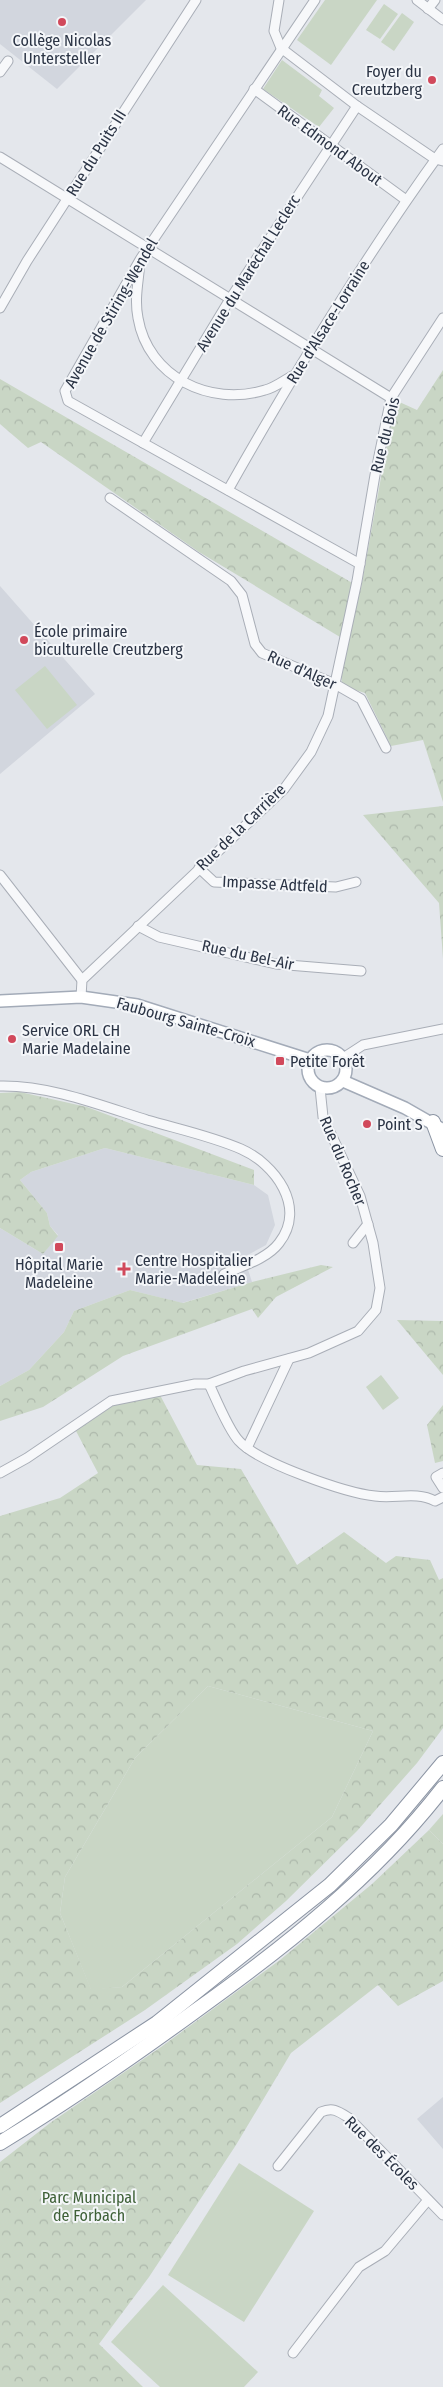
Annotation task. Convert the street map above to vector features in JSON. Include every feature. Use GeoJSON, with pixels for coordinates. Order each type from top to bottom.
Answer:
{"type":"FeatureCollection","features":[{"type":"Feature","properties":{"kind":"highway"},"geometry":{"type":"LineString","coordinates":[[438,1126],[443,1149]]}},
{"type":"Feature","properties":{"kind":"highway"},"geometry":{"type":"LineString","coordinates":[[0,2126],[157,2023],[330,1885],[390,1825],[443,1763]]}},
{"type":"Feature","properties":{"kind":"highway"},"geometry":{"type":"LineString","coordinates":[[0,2143],[50,2112],[264,1962],[316,1919],[365,1874],[412,1826],[443,1788]]}},
{"type":"Feature","properties":{"kind":"highway"},"geometry":{"type":"LineString","coordinates":[[412,1826],[443,1803]]}},
{"type":"Feature","properties":{"kind":"main road","name":"Faubourg Sainte-Croix"},"geometry":{"type":"LineString","coordinates":[[0,1001],[81,997],[137,1005],[310,1060]]}},
{"type":"Feature","properties":{"kind":"main road"},"geometry":{"type":"LineString","coordinates":[[326,1050],[335,1052],[342,1058],[347,1069],[343,1081],[336,1087],[320,1088],[311,1081],[307,1066],[316,1053],[326,1050]]}},
{"type":"Feature","properties":{"kind":"main road"},"geometry":{"type":"LineString","coordinates":[[343,1081],[438,1126]]}},
{"type":"Feature","properties":{"kind":"street","name":"Rue du Puits III"},"geometry":{"type":"LineString","coordinates":[[0,308],[27,261],[196,0]]}},
{"type":"Feature","properties":{"kind":"street"},"geometry":{"type":"LineString","coordinates":[[278,0],[274,31],[282,48],[357,106],[439,160]]}},
{"type":"Feature","properties":{"kind":"street","name":"Avenue de Stiring-Wendel"},"geometry":{"type":"LineString","coordinates":[[315,0],[147,248],[65,391],[68,401],[360,564]]}},
{"type":"Feature","properties":{"kind":"street"},"geometry":{"type":"LineString","coordinates":[[417,0],[443,20]]}},
{"type":"Feature","properties":{"kind":"street"},"geometry":{"type":"LineString","coordinates":[[428,9],[435,0]]}},
{"type":"Feature","properties":{"kind":"street"},"geometry":{"type":"LineString","coordinates":[[0,72],[8,61]]}},
{"type":"Feature","properties":{"kind":"street","name":"Rue Edmond About"},"geometry":{"type":"LineString","coordinates":[[254,89],[406,200]]}},
{"type":"Feature","properties":{"kind":"street","name":"Avenue du Maréchal Leclerc"},"geometry":{"type":"LineString","coordinates":[[143,443],[230,299],[357,106]]}},
{"type":"Feature","properties":{"kind":"street","name":"Rue d'Alsace-Lorraine"},"geometry":{"type":"LineString","coordinates":[[228,490],[293,376],[406,200],[439,160],[443,149]]}},
{"type":"Feature","properties":{"kind":"street"},"geometry":{"type":"LineString","coordinates":[[0,158],[391,398]]}},
{"type":"Feature","properties":{"kind":"street"},"geometry":{"type":"LineString","coordinates":[[141,258],[135,295],[142,332],[162,368],[180,381],[208,393],[234,395],[265,390],[293,376]]}},
{"type":"Feature","properties":{"kind":"street","name":"Rue du Bois"},"geometry":{"type":"LineString","coordinates":[[360,564],[391,398],[443,318]]}},
{"type":"Feature","properties":{"kind":"street","name":"Rue d'Alger"},"geometry":{"type":"LineString","coordinates":[[110,498],[231,581],[242,595],[255,644],[262,653],[335,684],[360,700],[386,748]]}},
{"type":"Feature","properties":{"kind":"street","name":"Rue de la Carrière"},"geometry":{"type":"LineString","coordinates":[[82,980],[284,788],[311,752],[328,716],[360,564]]}},
{"type":"Feature","properties":{"kind":"street","name":"Impasse Adtfeld"},"geometry":{"type":"LineString","coordinates":[[199,868],[214,882],[336,887],[356,882]]}},
{"type":"Feature","properties":{"kind":"street"},"geometry":{"type":"LineString","coordinates":[[0,875],[82,980],[81,997]]}},
{"type":"Feature","properties":{"kind":"street","name":"Rue du Bel-Air"},"geometry":{"type":"LineString","coordinates":[[138,926],[159,937],[276,964],[361,971]]}},
{"type":"Feature","properties":{"kind":"street"},"geometry":{"type":"LineString","coordinates":[[342,1058],[363,1045],[443,1029]]}},
{"type":"Feature","properties":{"kind":"street"},"geometry":{"type":"LineString","coordinates":[[0,1086],[20,1086],[96,1104],[241,1149],[271,1168],[290,1203],[288,1228],[280,1242],[269,1252],[224,1274]]}},
{"type":"Feature","properties":{"kind":"street","name":"Rue du Rocher"},"geometry":{"type":"LineString","coordinates":[[0,1473],[27,1458],[111,1401],[195,1384],[209,1384],[244,1371],[309,1353],[358,1331],[376,1310],[380,1288],[373,1242],[360,1196],[323,1117],[320,1088]]}},
{"type":"Feature","properties":{"kind":"street"},"geometry":{"type":"LineString","coordinates":[[368,1224],[353,1243],[373,1242]]}},
{"type":"Feature","properties":{"kind":"street"},"geometry":{"type":"LineString","coordinates":[[247,1448],[289,1359]]}},
{"type":"Feature","properties":{"kind":"street"},"geometry":{"type":"LineString","coordinates":[[209,1384],[238,1440],[247,1448],[274,1463],[361,1495],[382,1497],[424,1495],[435,1501],[443,1496]]}},
{"type":"Feature","properties":{"kind":"street"},"geometry":{"type":"LineString","coordinates":[[443,1473],[436,1477],[443,1488]]}},
{"type":"Feature","properties":{"kind":"street","name":"Rue des Écoles"},"geometry":{"type":"LineString","coordinates":[[278,2166],[321,2112],[330,2108],[338,2110],[349,2118],[443,2215]]}},
{"type":"Feature","properties":{"kind":"street"},"geometry":{"type":"LineString","coordinates":[[293,2352],[359,2267],[385,2251],[428,2200]]}},
{"type":"Feature","properties":{"kind":"shaded area","name":"Collège Nicolas Untersteller"},"geometry":{"type":"Polygon","coordinates":[[[0,0],[146,0],[57,89],[0,44],[0,0]]]}},
{"type":"Feature","properties":{"kind":"shaded area","name":"École primaire biculturelle Creutzberg"},"geometry":{"type":"Polygon","coordinates":[[[0,586],[95,694],[0,774],[0,586]]]}},
{"type":"Feature","properties":{"kind":"shaded area","name":"Centre Hospitalier Marie-Madeleine"},"geometry":{"type":"Polygon","coordinates":[[[105,1148],[254,1185],[268,1195],[275,1225],[266,1245],[244,1257],[252,1282],[182,1303],[130,1290],[74,1311],[64,1332],[29,1370],[0,1386],[0,1228],[43,1254],[58,1235],[50,1226],[47,1213],[20,1180],[31,1172],[105,1148]]]}},
{"type":"Feature","properties":{"kind":"shaded area"},"geometry":{"type":"Polygon","coordinates":[[[443,2097],[443,2149],[417,2119],[443,2097]]]}},
{"type":"Feature","properties":{"kind":"green space"},"geometry":{"type":"Polygon","coordinates":[[[325,0],[377,0],[331,65],[297,40],[325,0]]]}},
{"type":"Feature","properties":{"kind":"green space"},"geometry":{"type":"Polygon","coordinates":[[[384,4],[398,14],[380,39],[366,30],[384,4]]]}},
{"type":"Feature","properties":{"kind":"green space"},"geometry":{"type":"Polygon","coordinates":[[[402,13],[414,22],[394,51],[381,42],[402,13]]]}},
{"type":"Feature","properties":{"kind":"green space"},"geometry":{"type":"Polygon","coordinates":[[[282,60],[322,90],[319,96],[334,108],[319,127],[263,89],[282,60]]]}},
{"type":"Feature","properties":{"kind":"green space"},"geometry":{"type":"Polygon","coordinates":[[[443,370],[443,802],[423,740],[391,746],[365,693],[342,686],[340,637],[199,552],[41,442],[28,448],[0,424],[0,379],[361,588],[395,400],[417,410],[443,370]]]}},
{"type":"Feature","properties":{"kind":"green space"},"geometry":{"type":"Polygon","coordinates":[[[45,666],[77,705],[47,729],[15,690],[45,666]]]}},
{"type":"Feature","properties":{"kind":"green space"},"geometry":{"type":"Polygon","coordinates":[[[443,806],[443,959],[439,903],[363,815],[443,806]]]}},
{"type":"Feature","properties":{"kind":"green space"},"geometry":{"type":"Polygon","coordinates":[[[20,1092],[87,1107],[254,1170],[254,1185],[105,1148],[31,1172],[20,1180],[47,1213],[50,1226],[58,1236],[43,1254],[0,1228],[0,1093],[20,1092]]]}},
{"type":"Feature","properties":{"kind":"green space"},"geometry":{"type":"Polygon","coordinates":[[[321,1265],[333,1267],[276,1297],[258,1318],[252,1309],[123,1356],[43,1407],[0,1421],[0,1386],[29,1370],[64,1332],[74,1311],[130,1290],[183,1303],[252,1282],[321,1265]]]}},
{"type":"Feature","properties":{"kind":"green space"},"geometry":{"type":"Polygon","coordinates":[[[397,1320],[443,1321],[443,1375],[397,1320]]]}},
{"type":"Feature","properties":{"kind":"green space"},"geometry":{"type":"Polygon","coordinates":[[[381,1375],[399,1398],[383,1410],[366,1387],[381,1375]]]}},
{"type":"Feature","properties":{"kind":"green space"},"geometry":{"type":"Polygon","coordinates":[[[160,1395],[197,1465],[241,1469],[297,1565],[344,1532],[386,1563],[396,1556],[430,1560],[439,1580],[443,1578],[443,1728],[417,1763],[357,1831],[286,1901],[237,1944],[145,2010],[0,2103],[0,1516],[60,1498],[98,1473],[76,1431],[113,1405],[160,1395]],[[208,1686],[135,1758],[65,1877],[60,1913],[91,1989],[122,1987],[332,1817],[373,1731],[208,1686]]]}},
{"type":"Feature","properties":{"kind":"green space"},"geometry":{"type":"Polygon","coordinates":[[[443,1405],[443,1461],[435,1463],[427,1425],[443,1405]]]}},
{"type":"Feature","properties":{"kind":"green space"},"geometry":{"type":"Polygon","coordinates":[[[208,1686],[373,1731],[332,1817],[122,1987],[91,1990],[60,1913],[65,1877],[135,1758],[208,1686]]]}},
{"type":"Feature","properties":{"kind":"green space"},"geometry":{"type":"Polygon","coordinates":[[[443,1814],[443,1844],[429,1830],[443,1814]]]}},
{"type":"Feature","properties":{"kind":"green space","name":"Parc Municipal de Forbach"},"geometry":{"type":"Polygon","coordinates":[[[429,1830],[443,1844],[443,1981],[398,2006],[378,1985],[291,2053],[236,2145],[149,2277],[99,2344],[143,2387],[0,2387],[0,2162],[50,2123],[161,2047],[280,1960],[372,1884],[429,1830]]]}},
{"type":"Feature","properties":{"kind":"green space"},"geometry":{"type":"Polygon","coordinates":[[[239,2163],[314,2211],[244,2322],[168,2275],[239,2163]]]}},
{"type":"Feature","properties":{"kind":"green space"},"geometry":{"type":"Polygon","coordinates":[[[163,2285],[258,2372],[244,2387],[160,2387],[111,2342],[163,2285]]]}},
{"type":"Feature","properties":{"kind":"place","name":"Collège Nicolas Untersteller"},"geometry":{"type":"Point","coordinates":[62,22]}},
{"type":"Feature","properties":{"kind":"place","name":"Foyer du Creutzberg"},"geometry":{"type":"Point","coordinates":[432,80]}},
{"type":"Feature","properties":{"kind":"place","name":"École primaire biculturelle Creutzberg"},"geometry":{"type":"Point","coordinates":[24,640]}},
{"type":"Feature","properties":{"kind":"place","name":"Service ORL CH Marie Madelaine"},"geometry":{"type":"Point","coordinates":[12,1039]}},
{"type":"Feature","properties":{"kind":"place","name":"Petite Forêt"},"geometry":{"type":"Point","coordinates":[280,1061]}},
{"type":"Feature","properties":{"kind":"place","name":"Point S"},"geometry":{"type":"Point","coordinates":[367,1124]}},
{"type":"Feature","properties":{"kind":"place","name":"Hôpital Marie Madeleine"},"geometry":{"type":"Point","coordinates":[59,1247]}},
{"type":"Feature","properties":{"kind":"place","name":"Centre Hospitalier Marie-Madeleine"},"geometry":{"type":"Point","coordinates":[124,1269]}}]}
